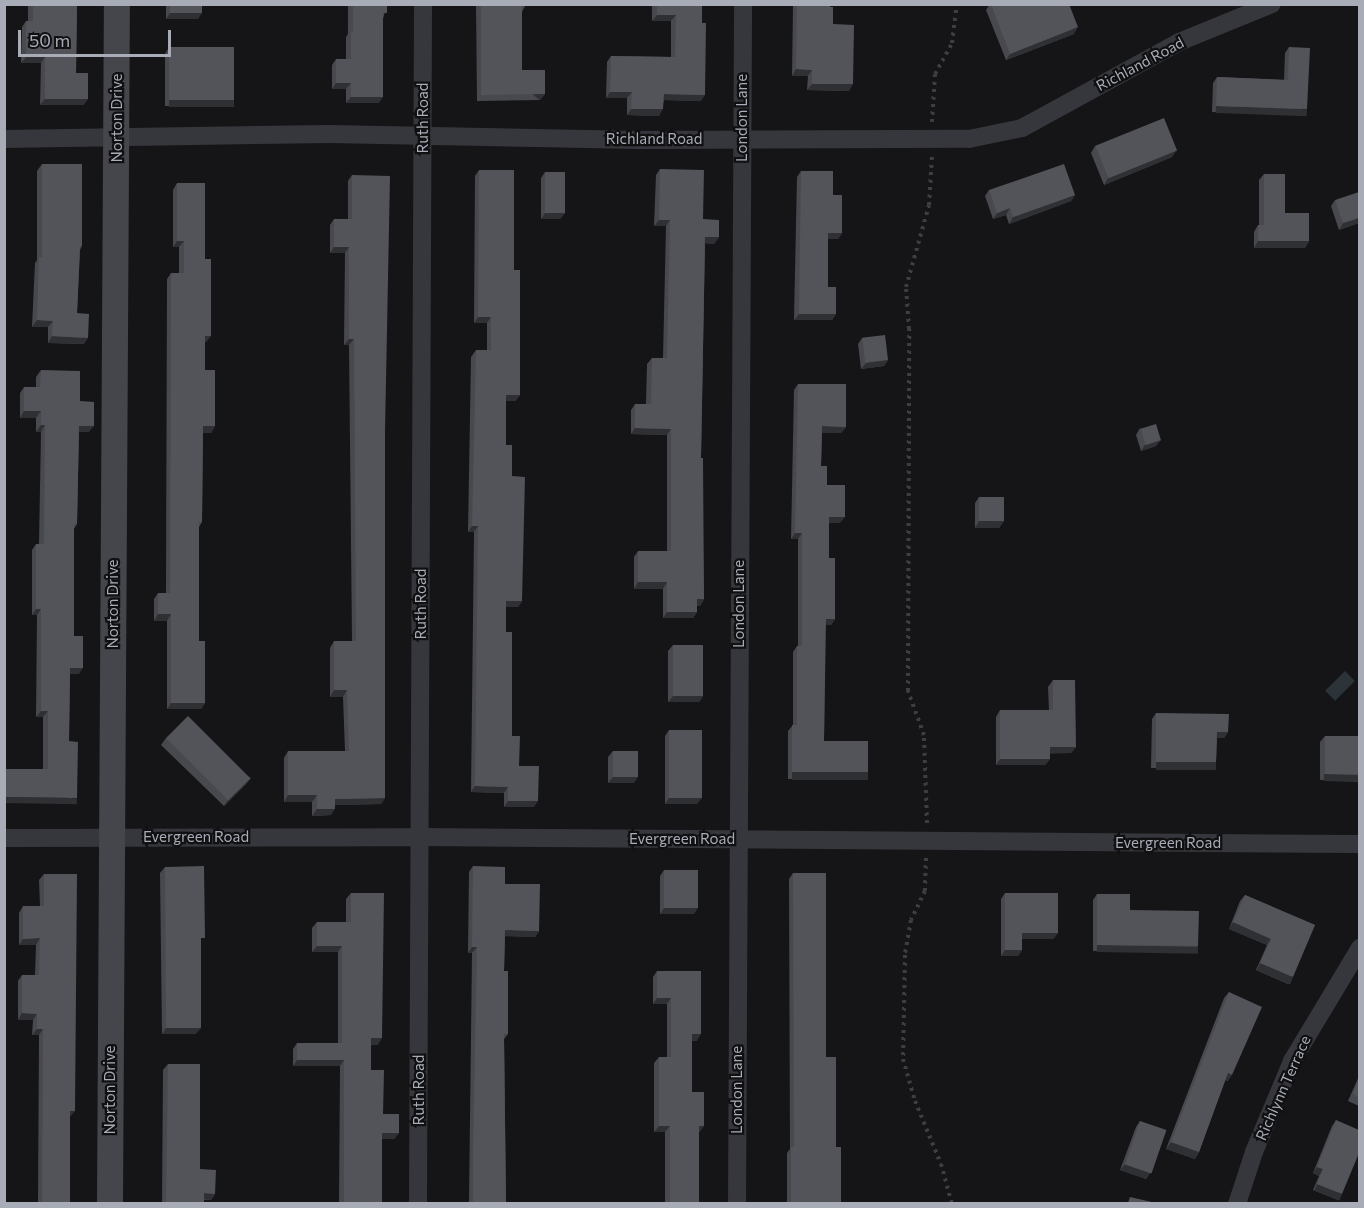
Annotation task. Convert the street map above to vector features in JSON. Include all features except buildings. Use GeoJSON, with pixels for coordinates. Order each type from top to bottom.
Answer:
{"type":"FeatureCollection","features":[{"type":"Feature","properties":{"kind":"street","name":"Norton Drive"},"geometry":{"type":"LineString","coordinates":[[110,1203],[117,4]]}},
{"type":"Feature","properties":{"kind":"street","name":"Ruth Road"},"geometry":{"type":"LineString","coordinates":[[418,1203],[423,4]]}},
{"type":"Feature","properties":{"kind":"street","name":"London Lane"},"geometry":{"type":"LineString","coordinates":[[737,1203],[737,839],[743,4]]}},
{"type":"Feature","properties":{"kind":"street","name":"Richland Road"},"geometry":{"type":"LineString","coordinates":[[4,139],[330,134],[639,140],[969,139],[993,136],[1022,128],[1179,42],[1272,4]]}},
{"type":"Feature","properties":{"kind":"street","name":"Evergreen Road"},"geometry":{"type":"LineString","coordinates":[[4,838],[420,837],[1359,844]]}},
{"type":"Feature","properties":{"kind":"street","name":"Richlynn Terrace"},"geometry":{"type":"LineString","coordinates":[[1237,1203],[1254,1152],[1292,1061],[1359,948]]}},
{"type":"Feature","properties":{"kind":"path"},"geometry":{"type":"LineString","coordinates":[[952,1203],[941,1164],[915,1101],[903,1059],[905,955],[911,920],[925,891],[927,841],[924,735],[908,691],[906,287],[929,205],[935,74],[952,43],[957,4]]}},
{"type":"Feature","properties":{"kind":"shaded area"},"geometry":{"type":"Polygon","coordinates":[[[1345,671],[1355,681],[1335,701],[1325,691],[1345,671]]]}}]}
